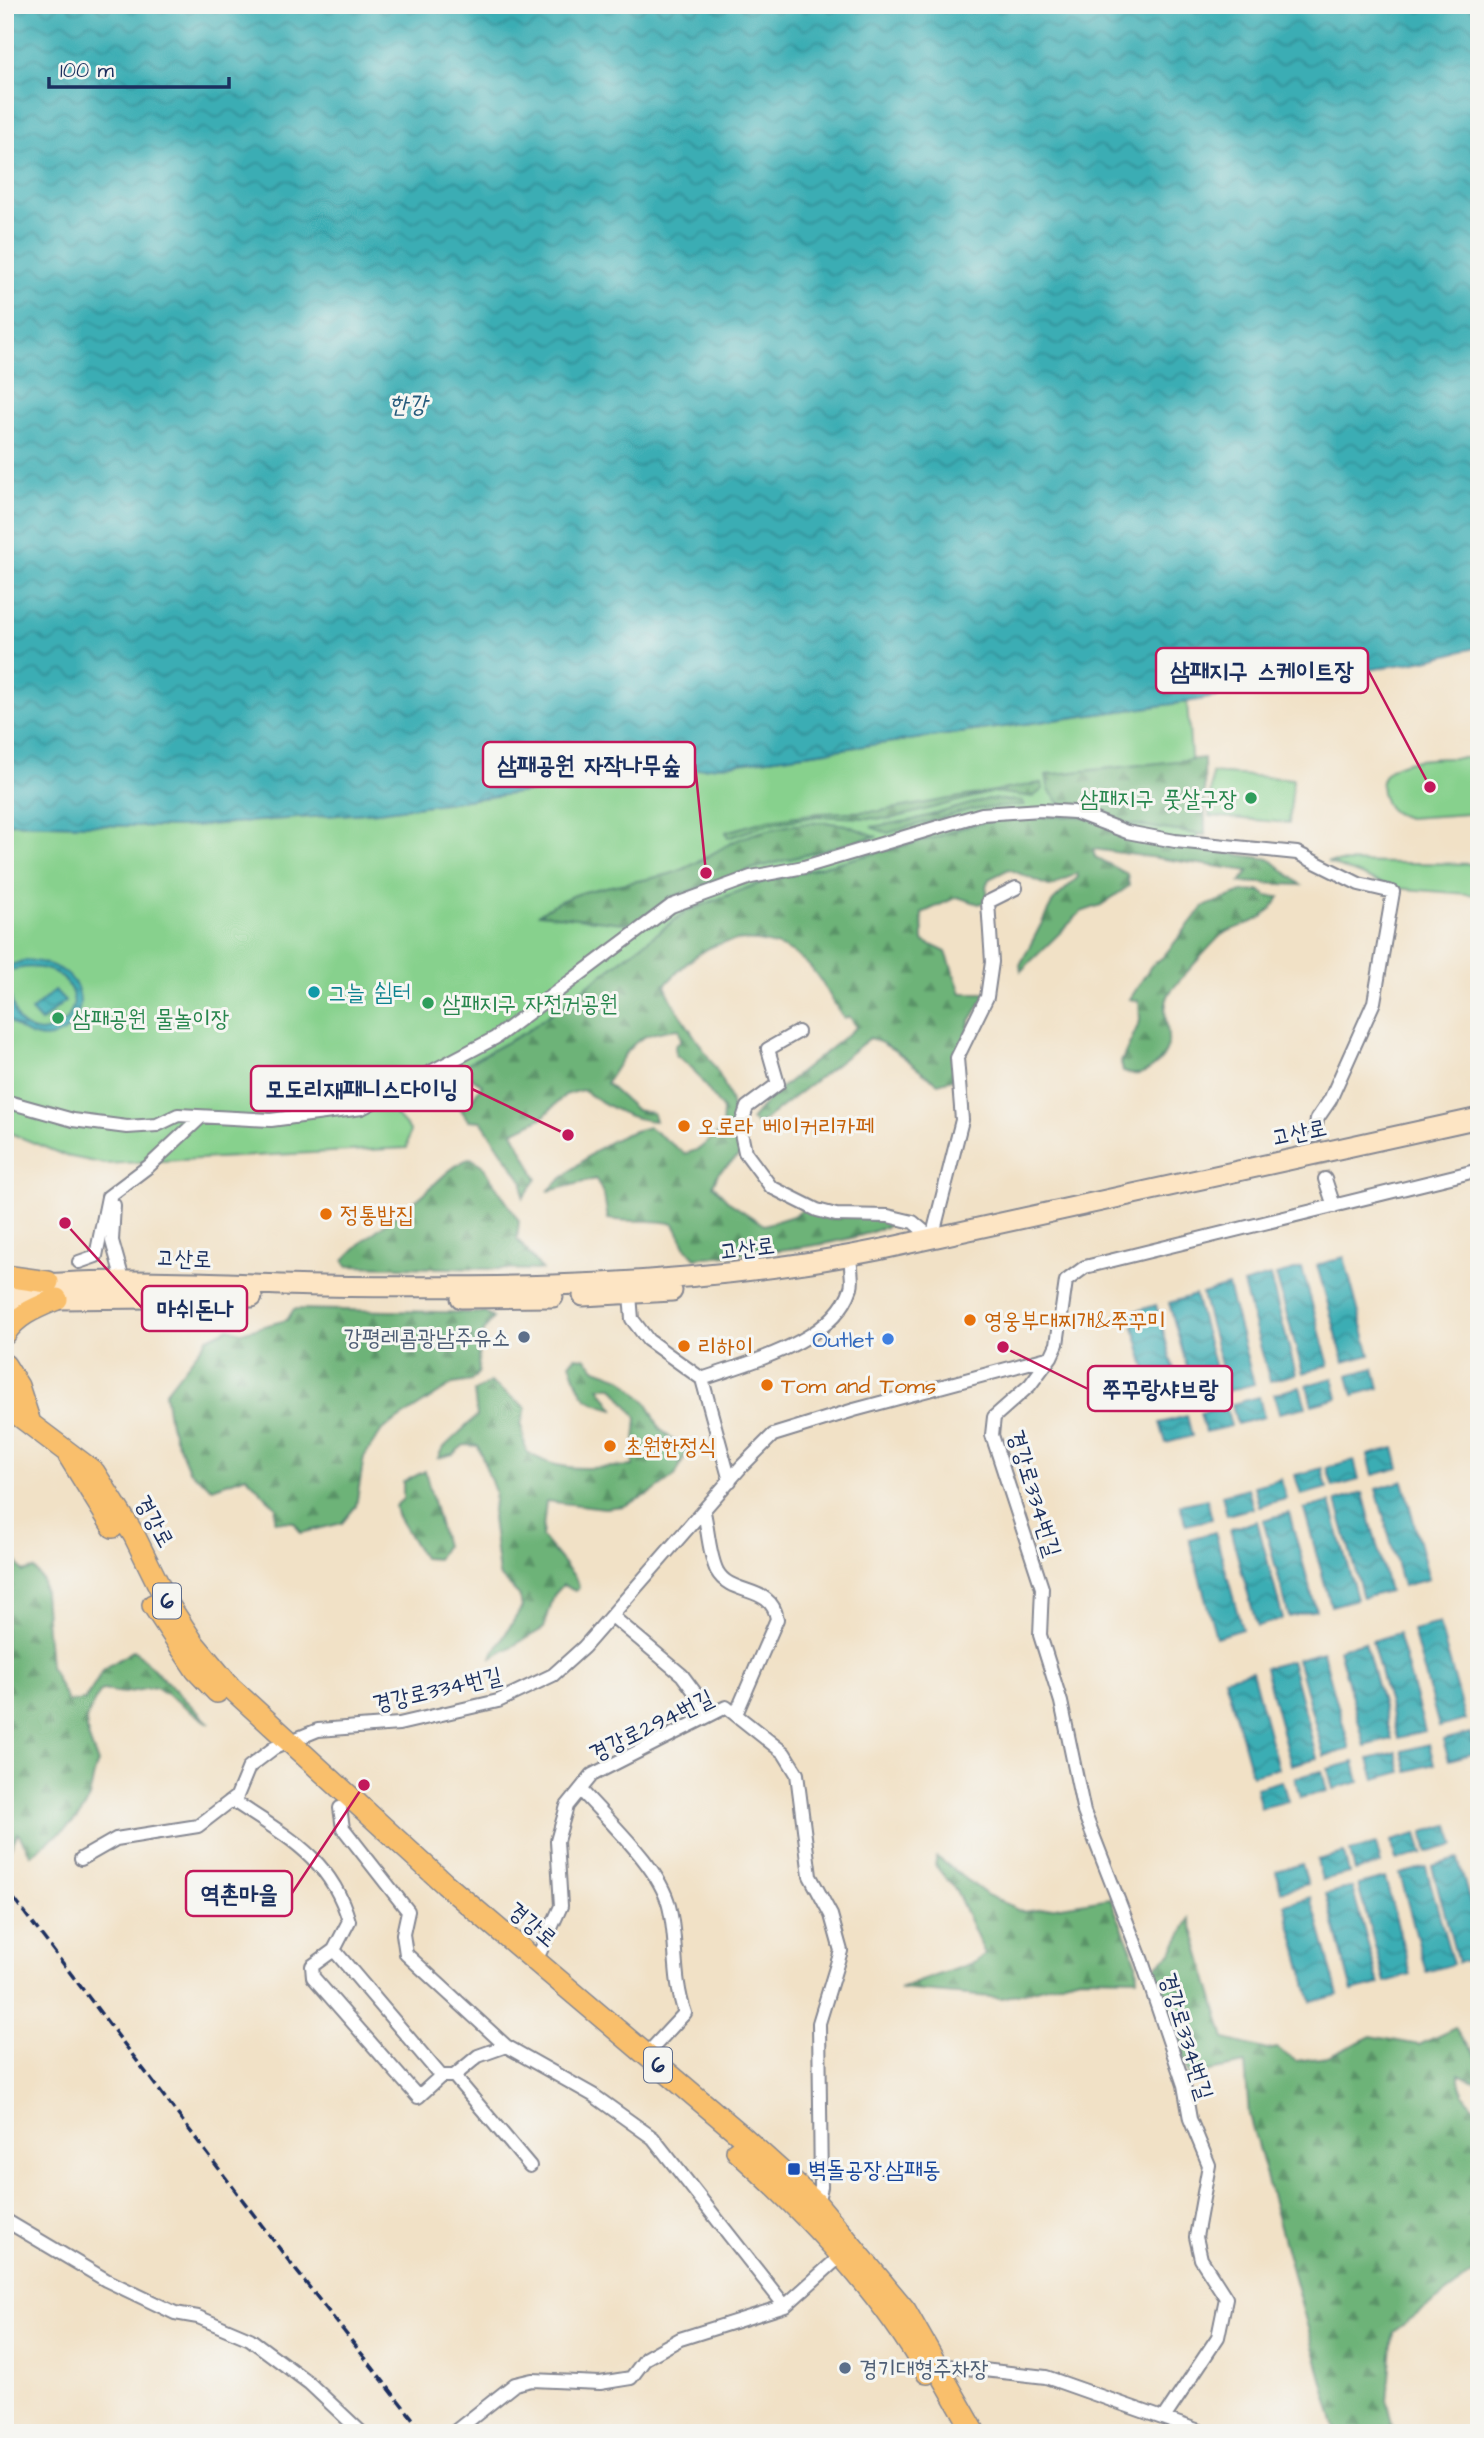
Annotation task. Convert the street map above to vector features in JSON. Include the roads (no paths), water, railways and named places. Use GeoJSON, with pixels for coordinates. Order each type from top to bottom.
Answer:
{"type":"FeatureCollection","features":[{"type":"Feature","properties":{"kind":"main road"},"geometry":{"type":"LineString","coordinates":[[5,1276],[52,1290],[10,1326],[5,1334]]}},
{"type":"Feature","properties":{"kind":"main road"},"geometry":{"type":"LineString","coordinates":[[5,1365],[18,1386],[29,1420]]}},
{"type":"Feature","properties":{"kind":"main road","name":"경강로"},"geometry":{"type":"LineString","coordinates":[[5,1405],[65,1448],[82,1481],[124,1544],[169,1632],[196,1670],[817,2204],[879,2303],[922,2363],[960,2433]]}},
{"type":"Feature","properties":{"kind":"main road"},"geometry":{"type":"LineString","coordinates":[[5,1413],[29,1420]]}},
{"type":"Feature","properties":{"kind":"main road","name":"경강로"},"geometry":{"type":"LineString","coordinates":[[281,1745],[340,1808],[449,1905],[685,2104],[846,2251],[905,2311],[939,2365],[975,2433]]}},
{"type":"Feature","properties":{"kind":"street"},"geometry":{"type":"LineString","coordinates":[[5,1101],[73,1120],[127,1127],[157,1125],[178,1115],[271,1120],[362,1108],[495,1038],[671,906],[751,877],[804,866],[982,814],[1041,810],[1074,812],[1126,832],[1175,841],[1297,853],[1359,884],[1392,892],[1374,1002],[1330,1100],[1317,1119],[1315,1136]]}},
{"type":"Feature","properties":{"kind":"street"},"geometry":{"type":"LineString","coordinates":[[798,1032],[768,1049],[778,1084],[747,1107],[740,1128],[745,1152],[771,1187],[817,1210],[836,1215],[888,1216],[913,1222],[932,1238],[962,1120],[957,1058],[987,997],[992,962],[988,902],[1016,888]]}},
{"type":"Feature","properties":{"kind":"street"},"geometry":{"type":"LineString","coordinates":[[79,1262],[96,1256],[108,1197],[149,1166],[200,1118]]}},
{"type":"Feature","properties":{"kind":"street","name":"고산로"},"geometry":{"type":"LineString","coordinates":[[5,1305],[52,1290],[123,1280],[325,1286],[566,1284],[725,1276],[799,1266],[1479,1118]]}},
{"type":"Feature","properties":{"kind":"street","name":"고산로"},"geometry":{"type":"LineString","coordinates":[[5,1287],[514,1299],[630,1295],[804,1276],[1479,1130]]}},
{"type":"Feature","properties":{"kind":"street"},"geometry":{"type":"LineString","coordinates":[[123,1280],[116,1262],[111,1213],[117,1198],[141,1180],[149,1166]]}},
{"type":"Feature","properties":{"kind":"street"},"geometry":{"type":"LineString","coordinates":[[1051,1357],[1057,1344],[1066,1281],[1085,1267],[1479,1170]]}},
{"type":"Feature","properties":{"kind":"street"},"geometry":{"type":"LineString","coordinates":[[1325,1179],[1334,1206]]}},
{"type":"Feature","properties":{"kind":"street"},"geometry":{"type":"LineString","coordinates":[[702,1379],[781,1350],[828,1324],[851,1288],[851,1266]]}},
{"type":"Feature","properties":{"kind":"street"},"geometry":{"type":"LineString","coordinates":[[630,1295],[632,1319],[648,1340],[702,1379],[730,1481]]}},
{"type":"Feature","properties":{"kind":"street","name":"경강로334번길"},"geometry":{"type":"LineString","coordinates":[[281,1745],[318,1730],[398,1724],[498,1701],[554,1675],[612,1616],[773,1435],[853,1410],[1051,1357]]}},
{"type":"Feature","properties":{"kind":"street","name":"경강로334번길"},"geometry":{"type":"LineString","coordinates":[[1051,1357],[1030,1385],[994,1417],[992,1435],[1042,1588],[1040,1635],[1061,1702],[1084,1812],[1142,1961],[1184,2085],[1190,2119],[1209,2165],[1196,2237],[1201,2259],[1226,2298],[1218,2337],[1164,2418]]}},
{"type":"Feature","properties":{"kind":"street"},"geometry":{"type":"LineString","coordinates":[[704,1512],[717,1572],[729,1583],[766,1596],[776,1608],[777,1619],[736,1714]]}},
{"type":"Feature","properties":{"kind":"street"},"geometry":{"type":"LineString","coordinates":[[612,1616],[682,1675],[711,1714]]}},
{"type":"Feature","properties":{"kind":"street","name":"경강로294번길"},"geometry":{"type":"LineString","coordinates":[[536,1961],[561,1906],[557,1841],[567,1806],[592,1775],[726,1707],[784,1754],[797,1774],[810,1876],[831,1915],[841,1951],[819,2023],[821,2188],[817,2204]]}},
{"type":"Feature","properties":{"kind":"street"},"geometry":{"type":"LineString","coordinates":[[81,1859],[116,1839],[198,1826],[237,1796],[249,1768],[281,1745]]}},
{"type":"Feature","properties":{"kind":"street"},"geometry":{"type":"LineString","coordinates":[[581,1790],[661,1882],[669,1907],[676,1989],[685,2013],[646,2055]]}},
{"type":"Feature","properties":{"kind":"street"},"geometry":{"type":"LineString","coordinates":[[232,1800],[308,1851],[323,1867],[344,1905],[349,1921],[334,1950],[312,1966],[313,1977],[418,2097],[478,2056],[506,2046]]}},
{"type":"Feature","properties":{"kind":"street"},"geometry":{"type":"LineString","coordinates":[[340,1808],[343,1828],[408,1911],[403,1934],[406,1954],[506,2046],[593,2095],[653,2138],[785,2306]]}},
{"type":"Feature","properties":{"kind":"street"},"geometry":{"type":"LineString","coordinates":[[334,1950],[530,2166]]}},
{"type":"Feature","properties":{"kind":"street"},"geometry":{"type":"LineString","coordinates":[[5,2220],[107,2280],[174,2313],[198,2317],[250,2339],[309,2383],[362,2433]]}},
{"type":"Feature","properties":{"kind":"street"},"geometry":{"type":"LineString","coordinates":[[453,2433],[515,2384],[532,2380],[600,2383],[631,2378],[646,2358],[680,2339],[785,2306],[846,2251]]}},
{"type":"Feature","properties":{"kind":"street"},"geometry":{"type":"LineString","coordinates":[[939,2365],[1046,2377],[1205,2433]]}},
{"type":"Feature","properties":{"kind":"water","name":"한강"},"geometry":{"type":"Polygon","coordinates":[[[5,5],[1479,5],[1479,647],[1426,660],[1187,702],[378,812],[180,827],[5,823],[5,5]]]}},
{"type":"Feature","properties":{"kind":"water"},"geometry":{"type":"Polygon","coordinates":[[[26,960],[56,967],[73,981],[80,998],[77,1016],[67,1029],[51,1037],[31,1035],[9,1020],[5,1001],[10,995],[21,1024],[41,1032],[63,1024],[74,1003],[66,982],[49,970],[28,968],[5,972],[5,967],[26,960]]]}},
{"type":"Feature","properties":{"kind":"water"},"geometry":{"type":"Polygon","coordinates":[[[55,990],[65,1001],[41,1022],[31,1011],[55,990]]]}},
{"type":"Feature","properties":{"kind":"water"},"geometry":{"type":"Polygon","coordinates":[[[1344,1257],[1370,1355],[1344,1362],[1317,1265],[1344,1257]]]}},
{"type":"Feature","properties":{"kind":"water"},"geometry":{"type":"Polygon","coordinates":[[[1302,1268],[1329,1365],[1303,1373],[1276,1275],[1302,1268]]]}},
{"type":"Feature","properties":{"kind":"water"},"geometry":{"type":"Polygon","coordinates":[[[1270,1276],[1296,1374],[1270,1381],[1243,1284],[1270,1276]]]}},
{"type":"Feature","properties":{"kind":"water"},"geometry":{"type":"Polygon","coordinates":[[[1228,1286],[1254,1384],[1228,1391],[1202,1294],[1228,1286]]]}},
{"type":"Feature","properties":{"kind":"water"},"geometry":{"type":"Polygon","coordinates":[[[1195,1295],[1222,1393],[1196,1400],[1169,1303],[1195,1295]]]}},
{"type":"Feature","properties":{"kind":"water"},"geometry":{"type":"Polygon","coordinates":[[[1156,1305],[1183,1403],[1157,1410],[1130,1313],[1156,1305]]]}},
{"type":"Feature","properties":{"kind":"water"},"geometry":{"type":"Polygon","coordinates":[[[1374,1368],[1379,1388],[1353,1395],[1348,1375],[1374,1368]]]}},
{"type":"Feature","properties":{"kind":"water"},"geometry":{"type":"Polygon","coordinates":[[[1333,1378],[1338,1398],[1312,1405],[1307,1385],[1333,1378]]]}},
{"type":"Feature","properties":{"kind":"water"},"geometry":{"type":"Polygon","coordinates":[[[1300,1387],[1306,1407],[1279,1413],[1274,1394],[1300,1387]]]}},
{"type":"Feature","properties":{"kind":"water"},"geometry":{"type":"Polygon","coordinates":[[[1259,1397],[1264,1417],[1237,1424],[1232,1404],[1259,1397]]]}},
{"type":"Feature","properties":{"kind":"water"},"geometry":{"type":"Polygon","coordinates":[[[1226,1406],[1231,1426],[1205,1432],[1200,1413],[1226,1406]]]}},
{"type":"Feature","properties":{"kind":"water"},"geometry":{"type":"Polygon","coordinates":[[[1187,1416],[1192,1436],[1166,1443],[1160,1423],[1187,1416]]]}},
{"type":"Feature","properties":{"kind":"water"},"geometry":{"type":"Polygon","coordinates":[[[1394,1448],[1399,1468],[1373,1475],[1368,1455],[1394,1448]]]}},
{"type":"Feature","properties":{"kind":"water"},"geometry":{"type":"Polygon","coordinates":[[[1354,1460],[1359,1480],[1333,1487],[1327,1467],[1354,1460]]]}},
{"type":"Feature","properties":{"kind":"water"},"geometry":{"type":"Polygon","coordinates":[[[1322,1468],[1327,1488],[1301,1495],[1295,1475],[1322,1468]]]}},
{"type":"Feature","properties":{"kind":"water"},"geometry":{"type":"Polygon","coordinates":[[[1281,1479],[1286,1499],[1259,1506],[1254,1486],[1281,1479]]]}},
{"type":"Feature","properties":{"kind":"water"},"geometry":{"type":"Polygon","coordinates":[[[1403,1481],[1429,1579],[1403,1586],[1376,1489],[1403,1481]]]}},
{"type":"Feature","properties":{"kind":"water"},"geometry":{"type":"Polygon","coordinates":[[[1248,1488],[1253,1508],[1227,1515],[1222,1495],[1248,1488]]]}},
{"type":"Feature","properties":{"kind":"water"},"geometry":{"type":"Polygon","coordinates":[[[1363,1493],[1389,1591],[1363,1598],[1336,1501],[1363,1493]]]}},
{"type":"Feature","properties":{"kind":"water"},"geometry":{"type":"Polygon","coordinates":[[[1207,1499],[1212,1519],[1186,1525],[1180,1505],[1207,1499]]]}},
{"type":"Feature","properties":{"kind":"water"},"geometry":{"type":"Polygon","coordinates":[[[1330,1502],[1357,1599],[1331,1606],[1304,1509],[1330,1502]]]}},
{"type":"Feature","properties":{"kind":"water"},"geometry":{"type":"Polygon","coordinates":[[[1289,1513],[1316,1610],[1289,1617],[1263,1520],[1289,1513]]]}},
{"type":"Feature","properties":{"kind":"water"},"geometry":{"type":"Polygon","coordinates":[[[1257,1521],[1283,1619],[1257,1626],[1230,1529],[1257,1521]]]}},
{"type":"Feature","properties":{"kind":"water"},"geometry":{"type":"Polygon","coordinates":[[[1215,1532],[1242,1629],[1216,1637],[1189,1539],[1215,1532]]]}},
{"type":"Feature","properties":{"kind":"water"},"geometry":{"type":"Polygon","coordinates":[[[1439,1623],[1466,1720],[1439,1727],[1413,1630],[1439,1623]]]}},
{"type":"Feature","properties":{"kind":"water"},"geometry":{"type":"Polygon","coordinates":[[[1398,1633],[1425,1731],[1398,1738],[1372,1641],[1398,1633]]]}},
{"type":"Feature","properties":{"kind":"water"},"geometry":{"type":"Polygon","coordinates":[[[1365,1642],[1392,1739],[1365,1746],[1339,1649],[1365,1642]]]}},
{"type":"Feature","properties":{"kind":"water"},"geometry":{"type":"Polygon","coordinates":[[[1323,1652],[1350,1749],[1324,1756],[1297,1659],[1323,1652]]]}},
{"type":"Feature","properties":{"kind":"water"},"geometry":{"type":"Polygon","coordinates":[[[1291,1661],[1317,1758],[1291,1765],[1265,1668],[1291,1661]]]}},
{"type":"Feature","properties":{"kind":"water"},"geometry":{"type":"Polygon","coordinates":[[[1252,1671],[1278,1768],[1252,1775],[1225,1678],[1252,1671]]]}},
{"type":"Feature","properties":{"kind":"water"},"geometry":{"type":"Polygon","coordinates":[[[1470,1733],[1475,1753],[1449,1760],[1443,1740],[1470,1733]]]}},
{"type":"Feature","properties":{"kind":"water"},"geometry":{"type":"Polygon","coordinates":[[[1429,1744],[1434,1764],[1407,1771],[1402,1751],[1429,1744]]]}},
{"type":"Feature","properties":{"kind":"water"},"geometry":{"type":"Polygon","coordinates":[[[1396,1752],[1401,1772],[1375,1779],[1369,1759],[1396,1752]]]}},
{"type":"Feature","properties":{"kind":"water"},"geometry":{"type":"Polygon","coordinates":[[[1354,1762],[1359,1782],[1333,1789],[1328,1769],[1354,1762]]]}},
{"type":"Feature","properties":{"kind":"water"},"geometry":{"type":"Polygon","coordinates":[[[1322,1771],[1327,1791],[1300,1798],[1295,1778],[1322,1771]]]}},
{"type":"Feature","properties":{"kind":"water"},"geometry":{"type":"Polygon","coordinates":[[[1282,1781],[1288,1801],[1261,1808],[1256,1788],[1282,1781]]]}},
{"type":"Feature","properties":{"kind":"water"},"geometry":{"type":"Polygon","coordinates":[[[1449,1825],[1455,1845],[1428,1852],[1423,1832],[1449,1825]]]}},
{"type":"Feature","properties":{"kind":"water"},"geometry":{"type":"Polygon","coordinates":[[[1417,1834],[1423,1854],[1396,1860],[1391,1841],[1417,1834]]]}},
{"type":"Feature","properties":{"kind":"water"},"geometry":{"type":"Polygon","coordinates":[[[1376,1844],[1381,1864],[1355,1871],[1350,1851],[1376,1844]]]}},
{"type":"Feature","properties":{"kind":"water"},"geometry":{"type":"Polygon","coordinates":[[[1344,1853],[1349,1873],[1322,1880],[1317,1860],[1344,1853]]]}},
{"type":"Feature","properties":{"kind":"water"},"geometry":{"type":"Polygon","coordinates":[[[1458,1859],[1479,1935],[1479,1957],[1458,1963],[1432,1866],[1458,1859]]]}},
{"type":"Feature","properties":{"kind":"water"},"geometry":{"type":"Polygon","coordinates":[[[1302,1864],[1308,1884],[1281,1891],[1276,1871],[1302,1864]]]}},
{"type":"Feature","properties":{"kind":"water"},"geometry":{"type":"Polygon","coordinates":[[[1426,1867],[1453,1964],[1426,1972],[1400,1874],[1426,1867]]]}},
{"type":"Feature","properties":{"kind":"water"},"geometry":{"type":"Polygon","coordinates":[[[1385,1878],[1411,1975],[1385,1982],[1358,1885],[1385,1878]]]}},
{"type":"Feature","properties":{"kind":"water"},"geometry":{"type":"Polygon","coordinates":[[[1352,1887],[1379,1984],[1352,1991],[1326,1894],[1352,1887]]]}},
{"type":"Feature","properties":{"kind":"water"},"geometry":{"type":"Polygon","coordinates":[[[1311,1897],[1338,1995],[1311,2002],[1285,1905],[1311,1897]]]}},
{"type":"Feature","properties":{"kind":"tunnel"},"geometry":{"type":"LineString","coordinates":[[1315,1136],[1325,1179]]}},
{"type":"Feature","properties":{"kind":"railway"},"geometry":{"type":"LineString","coordinates":[[5,1887],[295,2269],[424,2433]]}},
{"type":"Feature","properties":{"kind":"place","name":"삼패지구 스케이트장"},"geometry":{"type":"Point","coordinates":[1430,787]}},
{"type":"Feature","properties":{"kind":"place","name":"삼패지구 풋살구장"},"geometry":{"type":"Point","coordinates":[1251,798]}},
{"type":"Feature","properties":{"kind":"place","name":"삼패공원 자작나무숲"},"geometry":{"type":"Point","coordinates":[706,873]}},
{"type":"Feature","properties":{"kind":"place","name":"그늘 쉼터"},"geometry":{"type":"Point","coordinates":[314,992]}},
{"type":"Feature","properties":{"kind":"place","name":"삼패지구 자전거공원"},"geometry":{"type":"Point","coordinates":[428,1003]}},
{"type":"Feature","properties":{"kind":"place","name":"삼패공원 물놀이장"},"geometry":{"type":"Point","coordinates":[58,1018]}},
{"type":"Feature","properties":{"kind":"place","name":"오로라 베이커리카페"},"geometry":{"type":"Point","coordinates":[684,1126]}},
{"type":"Feature","properties":{"kind":"place","name":"모도리재패니스다이닝"},"geometry":{"type":"Point","coordinates":[568,1135]}},
{"type":"Feature","properties":{"kind":"place","name":"정통밥집"},"geometry":{"type":"Point","coordinates":[326,1214]}},
{"type":"Feature","properties":{"kind":"place","name":"마쉬돈나"},"geometry":{"type":"Point","coordinates":[65,1223]}},
{"type":"Feature","properties":{"kind":"place","name":"영웅부대찌개&쭈꾸미"},"geometry":{"type":"Point","coordinates":[970,1320]}},
{"type":"Feature","properties":{"kind":"place","name":"강평레콤광남주유소"},"geometry":{"type":"Point","coordinates":[524,1337]}},
{"type":"Feature","properties":{"kind":"place","name":"Outlet"},"geometry":{"type":"Point","coordinates":[888,1339]}},
{"type":"Feature","properties":{"kind":"place","name":"리하이"},"geometry":{"type":"Point","coordinates":[684,1346]}},
{"type":"Feature","properties":{"kind":"place","name":"쭈꾸랑샤브랑"},"geometry":{"type":"Point","coordinates":[1003,1347]}},
{"type":"Feature","properties":{"kind":"place","name":"Tom and Toms"},"geometry":{"type":"Point","coordinates":[767,1385]}},
{"type":"Feature","properties":{"kind":"place","name":"초원한정식"},"geometry":{"type":"Point","coordinates":[610,1446]}},
{"type":"Feature","properties":{"kind":"place","name":"역촌마을"},"geometry":{"type":"Point","coordinates":[364,1785]}},
{"type":"Feature","properties":{"kind":"place","name":"벽돌공장.삼패동"},"geometry":{"type":"Point","coordinates":[794,2169]}},
{"type":"Feature","properties":{"kind":"place","name":"경기대형주차장"},"geometry":{"type":"Point","coordinates":[845,2368]}}]}
